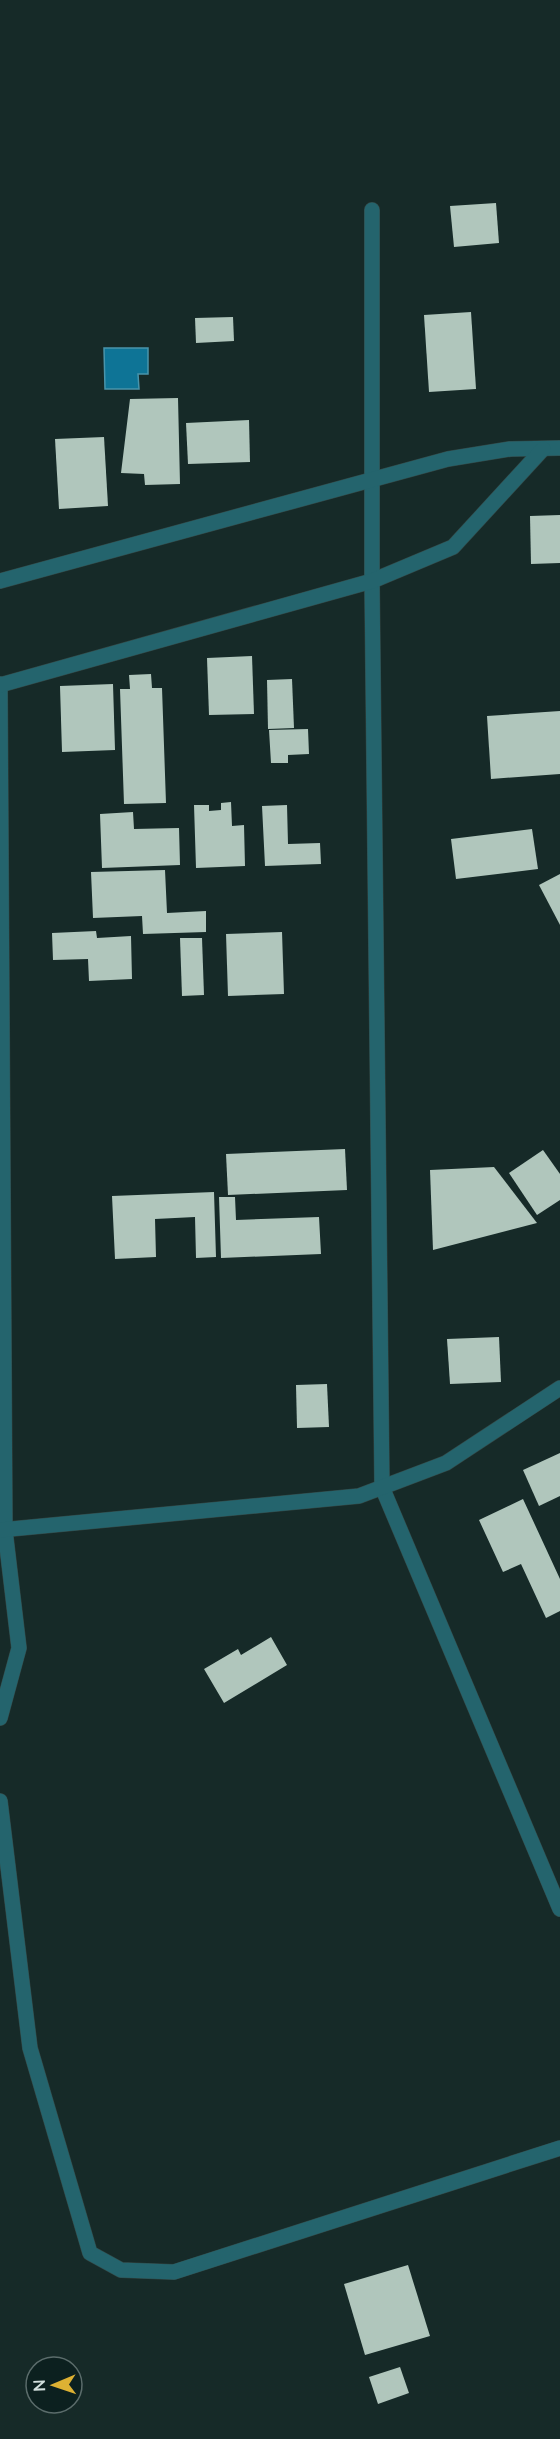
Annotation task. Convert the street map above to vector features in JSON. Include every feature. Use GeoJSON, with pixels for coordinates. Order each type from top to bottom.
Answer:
{"type":"FeatureCollection","features":[{"type":"Feature","properties":{"kind":"street"},"geometry":{"type":"LineString","coordinates":[[372,210],[372,580],[383,1395],[382,1487],[560,1909]]}},
{"type":"Feature","properties":{"kind":"street"},"geometry":{"type":"LineString","coordinates":[[0,1719],[19,1648],[2,1530],[0,684],[372,580],[453,548],[543,448]]}},
{"type":"Feature","properties":{"kind":"street"},"geometry":{"type":"LineString","coordinates":[[0,581],[448,459],[510,449],[560,448]]}},
{"type":"Feature","properties":{"kind":"street"},"geometry":{"type":"LineString","coordinates":[[2,1530],[359,1496],[446,1463],[560,1388]]}},
{"type":"Feature","properties":{"kind":"street"},"geometry":{"type":"LineString","coordinates":[[0,1801],[30,2048],[90,2253],[120,2270],[174,2272],[560,2148]]}},
{"type":"Feature","properties":{"kind":"water"},"geometry":{"type":"Polygon","coordinates":[[[104,348],[148,348],[148,374],[138,374],[139,389],[105,389],[104,348]]]}},
{"type":"Feature","properties":{"kind":"building"},"geometry":{"type":"Polygon","coordinates":[[[496,203],[499,243],[454,247],[450,206],[496,203]]]}},
{"type":"Feature","properties":{"kind":"building"},"geometry":{"type":"Polygon","coordinates":[[[471,312],[476,389],[429,392],[424,315],[471,312]]]}},
{"type":"Feature","properties":{"kind":"building"},"geometry":{"type":"Polygon","coordinates":[[[233,317],[234,341],[196,343],[195,318],[233,317]]]}},
{"type":"Feature","properties":{"kind":"building"},"geometry":{"type":"Polygon","coordinates":[[[178,398],[180,484],[145,485],[144,474],[121,473],[130,399],[178,398]]]}},
{"type":"Feature","properties":{"kind":"building"},"geometry":{"type":"Polygon","coordinates":[[[249,420],[250,462],[188,464],[186,423],[249,420]]]}},
{"type":"Feature","properties":{"kind":"building"},"geometry":{"type":"Polygon","coordinates":[[[104,437],[108,506],[59,509],[55,439],[104,437]]]}},
{"type":"Feature","properties":{"kind":"building"},"geometry":{"type":"Polygon","coordinates":[[[560,515],[560,563],[531,564],[530,516],[560,515]]]}},
{"type":"Feature","properties":{"kind":"building"},"geometry":{"type":"Polygon","coordinates":[[[252,656],[254,714],[209,715],[207,658],[252,656]]]}},
{"type":"Feature","properties":{"kind":"building"},"geometry":{"type":"Polygon","coordinates":[[[151,674],[152,688],[162,688],[166,803],[124,804],[120,689],[130,689],[129,675],[151,674]]]}},
{"type":"Feature","properties":{"kind":"building"},"geometry":{"type":"Polygon","coordinates":[[[292,679],[294,728],[268,729],[267,680],[292,679]]]}},
{"type":"Feature","properties":{"kind":"building"},"geometry":{"type":"Polygon","coordinates":[[[113,684],[115,750],[62,752],[60,686],[113,684]]]}},
{"type":"Feature","properties":{"kind":"building"},"geometry":{"type":"Polygon","coordinates":[[[560,711],[560,774],[491,779],[487,716],[560,711]]]}},
{"type":"Feature","properties":{"kind":"building"},"geometry":{"type":"Polygon","coordinates":[[[308,729],[309,754],[288,755],[288,763],[271,763],[269,730],[308,729]]]}},
{"type":"Feature","properties":{"kind":"building"},"geometry":{"type":"Polygon","coordinates":[[[231,802],[232,826],[244,825],[245,866],[196,868],[194,805],[209,805],[209,811],[221,810],[221,803],[231,802]]]}},
{"type":"Feature","properties":{"kind":"building"},"geometry":{"type":"Polygon","coordinates":[[[287,805],[288,844],[320,843],[321,864],[265,866],[262,806],[287,805]]]}},
{"type":"Feature","properties":{"kind":"building"},"geometry":{"type":"Polygon","coordinates":[[[133,812],[134,829],[179,828],[180,865],[102,868],[100,814],[133,812]]]}},
{"type":"Feature","properties":{"kind":"building"},"geometry":{"type":"Polygon","coordinates":[[[532,829],[538,869],[456,879],[451,839],[532,829]]]}},
{"type":"Feature","properties":{"kind":"building"},"geometry":{"type":"Polygon","coordinates":[[[165,870],[167,913],[206,911],[206,932],[143,934],[142,916],[93,918],[91,872],[165,870]]]}},
{"type":"Feature","properties":{"kind":"building"},"geometry":{"type":"Polygon","coordinates":[[[560,874],[560,925],[539,885],[560,874]]]}},
{"type":"Feature","properties":{"kind":"building"},"geometry":{"type":"Polygon","coordinates":[[[96,931],[97,938],[131,936],[132,979],[89,981],[88,959],[53,960],[52,933],[96,931]]]}},
{"type":"Feature","properties":{"kind":"building"},"geometry":{"type":"Polygon","coordinates":[[[282,932],[284,994],[228,996],[226,934],[282,932]]]}},
{"type":"Feature","properties":{"kind":"building"},"geometry":{"type":"Polygon","coordinates":[[[180,938],[202,938],[204,995],[182,996],[180,938]]]}},
{"type":"Feature","properties":{"kind":"building"},"geometry":{"type":"Polygon","coordinates":[[[345,1149],[347,1190],[228,1195],[226,1154],[345,1149]]]}},
{"type":"Feature","properties":{"kind":"building"},"geometry":{"type":"Polygon","coordinates":[[[543,1150],[560,1174],[560,1200],[537,1215],[509,1173],[543,1150]]]}},
{"type":"Feature","properties":{"kind":"building"},"geometry":{"type":"Polygon","coordinates":[[[494,1167],[537,1223],[433,1250],[430,1170],[494,1167]]]}},
{"type":"Feature","properties":{"kind":"building"},"geometry":{"type":"Polygon","coordinates":[[[214,1192],[216,1257],[196,1258],[195,1217],[155,1219],[156,1257],[115,1259],[112,1196],[214,1192]]]}},
{"type":"Feature","properties":{"kind":"building"},"geometry":{"type":"Polygon","coordinates":[[[219,1197],[235,1197],[236,1220],[319,1217],[321,1254],[221,1258],[219,1197]]]}},
{"type":"Feature","properties":{"kind":"building"},"geometry":{"type":"Polygon","coordinates":[[[499,1337],[501,1382],[450,1384],[447,1339],[499,1337]]]}},
{"type":"Feature","properties":{"kind":"building"},"geometry":{"type":"Polygon","coordinates":[[[327,1384],[329,1427],[297,1428],[296,1385],[327,1384]]]}},
{"type":"Feature","properties":{"kind":"building"},"geometry":{"type":"Polygon","coordinates":[[[560,1453],[560,1496],[539,1506],[523,1470],[560,1453]]]}},
{"type":"Feature","properties":{"kind":"building"},"geometry":{"type":"Polygon","coordinates":[[[523,1499],[560,1579],[560,1611],[546,1618],[521,1564],[503,1572],[479,1520],[523,1499]]]}},
{"type":"Feature","properties":{"kind":"building"},"geometry":{"type":"Polygon","coordinates":[[[271,1637],[287,1665],[224,1703],[204,1669],[238,1649],[241,1655],[271,1637]]]}},
{"type":"Feature","properties":{"kind":"building"},"geometry":{"type":"Polygon","coordinates":[[[408,2265],[430,2336],[365,2355],[344,2284],[408,2265]]]}},
{"type":"Feature","properties":{"kind":"building"},"geometry":{"type":"Polygon","coordinates":[[[400,2367],[409,2393],[378,2404],[369,2377],[400,2367]]]}}]}
